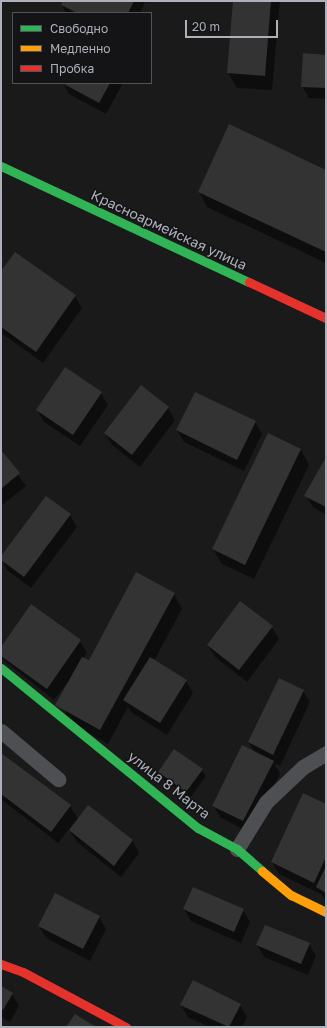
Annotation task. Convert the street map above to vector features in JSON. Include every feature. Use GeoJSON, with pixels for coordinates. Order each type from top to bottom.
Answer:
{"type":"FeatureCollection","features":[{"type":"Feature","properties":{"kind":"street","name":"Красноармейская улица"},"geometry":{"type":"LineString","coordinates":[[1,166],[326,318]]}},
{"type":"Feature","properties":{"kind":"street","name":"улица 8 Марта"},"geometry":{"type":"LineString","coordinates":[[1,668],[198,828],[237,849],[292,895],[326,912]]}},
{"type":"Feature","properties":{"kind":"street"},"geometry":{"type":"LineString","coordinates":[[1,964],[23,972],[126,1027]]}},
{"type":"Feature","properties":{"kind":"lane"},"geometry":{"type":"LineString","coordinates":[[1,731],[58,779]]}},
{"type":"Feature","properties":{"kind":"lane"},"geometry":{"type":"LineString","coordinates":[[237,849],[266,802],[303,767],[326,753]]}},
{"type":"Feature","properties":{"kind":"building"},"geometry":{"type":"Polygon","coordinates":[[[63,1],[134,1],[128,12],[75,12],[61,5],[63,1]]]}},
{"type":"Feature","properties":{"kind":"building"},"geometry":{"type":"Polygon","coordinates":[[[233,1],[271,1],[265,76],[227,73],[233,1]]]}},
{"type":"Feature","properties":{"kind":"building"},"geometry":{"type":"Polygon","coordinates":[[[303,53],[326,55],[326,88],[301,87],[303,53]]]}},
{"type":"Feature","properties":{"kind":"building"},"geometry":{"type":"Polygon","coordinates":[[[64,84],[109,84],[99,103],[64,84]]]}},
{"type":"Feature","properties":{"kind":"building"},"geometry":{"type":"Polygon","coordinates":[[[229,124],[326,170],[326,252],[198,192],[229,124]]]}},
{"type":"Feature","properties":{"kind":"building"},"geometry":{"type":"Polygon","coordinates":[[[15,252],[76,295],[36,352],[1,327],[1,271],[15,252]]]}},
{"type":"Feature","properties":{"kind":"building"},"geometry":{"type":"Polygon","coordinates":[[[65,367],[102,392],[73,435],[36,410],[65,367]]]}},
{"type":"Feature","properties":{"kind":"building"},"geometry":{"type":"Polygon","coordinates":[[[141,385],[169,407],[132,455],[104,433],[141,385]]]}},
{"type":"Feature","properties":{"kind":"building"},"geometry":{"type":"Polygon","coordinates":[[[195,392],[256,421],[237,460],[176,430],[195,392]]]}},
{"type":"Feature","properties":{"kind":"building"},"geometry":{"type":"Polygon","coordinates":[[[268,433],[301,449],[245,565],[212,549],[268,433]]]}},
{"type":"Feature","properties":{"kind":"building"},"geometry":{"type":"Polygon","coordinates":[[[1,450],[20,473],[1,489],[1,450]]]}},
{"type":"Feature","properties":{"kind":"building"},"geometry":{"type":"Polygon","coordinates":[[[326,457],[326,507],[304,496],[326,457]]]}},
{"type":"Feature","properties":{"kind":"building"},"geometry":{"type":"Polygon","coordinates":[[[46,496],[71,514],[24,577],[1,560],[1,556],[46,496]]]}},
{"type":"Feature","properties":{"kind":"building"},"geometry":{"type":"Polygon","coordinates":[[[136,572],[175,593],[100,730],[55,705],[82,657],[89,660],[136,572]]]}},
{"type":"Feature","properties":{"kind":"building"},"geometry":{"type":"Polygon","coordinates":[[[240,601],[273,626],[239,670],[207,645],[240,601]]]}},
{"type":"Feature","properties":{"kind":"building"},"geometry":{"type":"Polygon","coordinates":[[[31,604],[81,640],[47,689],[1,656],[1,647],[31,604]]]}},
{"type":"Feature","properties":{"kind":"building"},"geometry":{"type":"Polygon","coordinates":[[[150,657],[187,680],[160,723],[123,700],[150,657]]]}},
{"type":"Feature","properties":{"kind":"building"},"geometry":{"type":"Polygon","coordinates":[[[279,678],[304,690],[273,755],[248,742],[279,678]]]}},
{"type":"Feature","properties":{"kind":"building"},"geometry":{"type":"Polygon","coordinates":[[[242,745],[274,761],[243,821],[212,806],[242,745]]]}},
{"type":"Feature","properties":{"kind":"building"},"geometry":{"type":"Polygon","coordinates":[[[174,749],[203,769],[186,792],[158,772],[174,749]]]}},
{"type":"Feature","properties":{"kind":"building"},"geometry":{"type":"Polygon","coordinates":[[[1,753],[71,805],[51,832],[1,794],[1,753]]]}},
{"type":"Feature","properties":{"kind":"building"},"geometry":{"type":"Polygon","coordinates":[[[303,793],[326,804],[326,857],[314,883],[271,862],[303,793]]]}},
{"type":"Feature","properties":{"kind":"building"},"geometry":{"type":"Polygon","coordinates":[[[88,805],[133,840],[114,866],[69,830],[88,805]]]}},
{"type":"Feature","properties":{"kind":"building"},"geometry":{"type":"Polygon","coordinates":[[[326,866],[326,893],[316,887],[326,866]]]}},
{"type":"Feature","properties":{"kind":"building"},"geometry":{"type":"Polygon","coordinates":[[[193,887],[244,909],[234,932],[183,909],[193,887]]]}},
{"type":"Feature","properties":{"kind":"building"},"geometry":{"type":"Polygon","coordinates":[[[55,893],[100,916],[83,949],[38,926],[55,893]]]}},
{"type":"Feature","properties":{"kind":"building"},"geometry":{"type":"Polygon","coordinates":[[[265,925],[310,943],[301,964],[256,945],[265,925]]]}},
{"type":"Feature","properties":{"kind":"building"},"geometry":{"type":"Polygon","coordinates":[[[193,980],[241,1004],[229,1027],[180,1005],[193,980]]]}},
{"type":"Feature","properties":{"kind":"building"},"geometry":{"type":"Polygon","coordinates":[[[1,986],[13,993],[3,1010],[1,1009],[1,986]]]}},
{"type":"Feature","properties":{"kind":"building"},"geometry":{"type":"Polygon","coordinates":[[[75,1014],[96,1027],[66,1027],[75,1014]]]}},
{"type":"Feature","properties":{"kind":"traffic: fast"},"geometry":{"type":"LineString","coordinates":[[1,166],[249,282]]}},
{"type":"Feature","properties":{"kind":"traffic: fast"},"geometry":{"type":"LineString","coordinates":[[1,668],[198,828],[237,849],[262,871]]}},
{"type":"Feature","properties":{"kind":"traffic: slow"},"geometry":{"type":"LineString","coordinates":[[262,871],[291,895],[326,912]]}},
{"type":"Feature","properties":{"kind":"traffic: jam"},"geometry":{"type":"LineString","coordinates":[[249,282],[326,318]]}},
{"type":"Feature","properties":{"kind":"traffic: jam"},"geometry":{"type":"LineString","coordinates":[[1,964],[23,972],[126,1027]]}}]}
